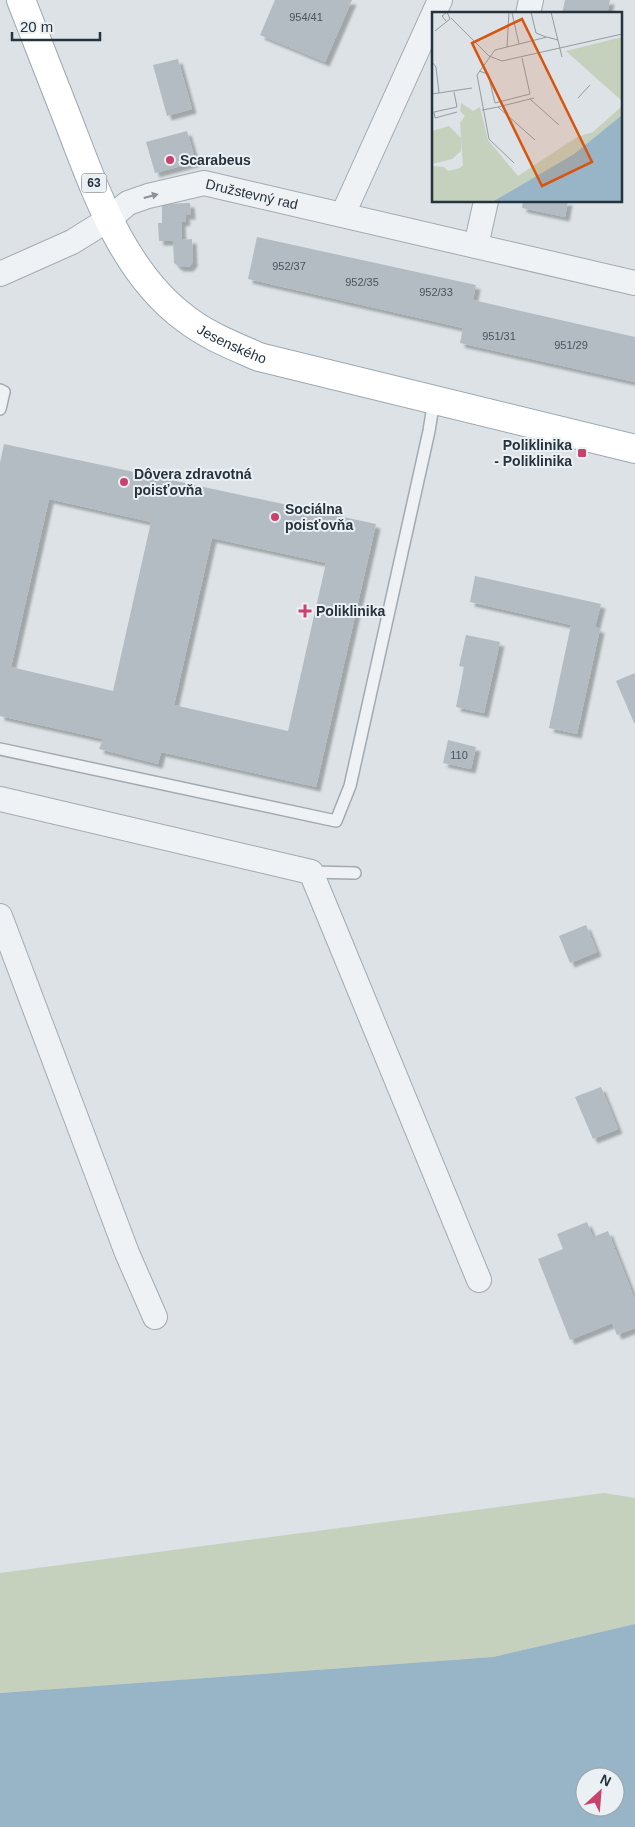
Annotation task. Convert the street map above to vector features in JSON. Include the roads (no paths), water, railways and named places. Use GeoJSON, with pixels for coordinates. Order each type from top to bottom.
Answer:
{"type":"FeatureCollection","features":[{"type":"Feature","properties":{"kind":"main road","name":"Jesenského"},"geometry":{"type":"LineString","coordinates":[[21,0],[80,151],[109,219],[140,272],[184,318],[211,336],[259,357],[635,449]]}},
{"type":"Feature","properties":{"kind":"street"},"geometry":{"type":"LineString","coordinates":[[435,12],[440,0]]}},
{"type":"Feature","properties":{"kind":"street"},"geometry":{"type":"LineString","coordinates":[[343,214],[432,18]]}},
{"type":"Feature","properties":{"kind":"street","name":"Družstevný rad"},"geometry":{"type":"LineString","coordinates":[[0,274],[72,242],[135,201],[204,183],[635,283]]}},
{"type":"Feature","properties":{"kind":"street"},"geometry":{"type":"LineString","coordinates":[[476,246],[486,202]]}},
{"type":"Feature","properties":{"kind":"street"},"geometry":{"type":"LineString","coordinates":[[0,800],[311,872],[479,1280]]}},
{"type":"Feature","properties":{"kind":"street"},"geometry":{"type":"LineString","coordinates":[[0,916],[127,1253],[155,1317]]}},
{"type":"Feature","properties":{"kind":"lane"},"geometry":{"type":"LineString","coordinates":[[0,390],[4,392],[0,409]]}},
{"type":"Feature","properties":{"kind":"lane"},"geometry":{"type":"LineString","coordinates":[[0,749],[336,821],[350,786],[429,431],[434,400]]}},
{"type":"Feature","properties":{"kind":"lane"},"geometry":{"type":"LineString","coordinates":[[311,872],[356,873]]}},
{"type":"Feature","properties":{"kind":"water"},"geometry":{"type":"Polygon","coordinates":[[[635,1624],[635,1827],[0,1827],[0,1693],[493,1657],[635,1624]]]}},
{"type":"Feature","properties":{"kind":"place","name":"Scarabeus"},"geometry":{"type":"Point","coordinates":[170,160]}},
{"type":"Feature","properties":{"kind":"place","name":"Poliklinika - Poliklinika"},"geometry":{"type":"Point","coordinates":[582,453]}},
{"type":"Feature","properties":{"kind":"place","name":"Dôvera zdravotná poisťovňa"},"geometry":{"type":"Point","coordinates":[124,482]}},
{"type":"Feature","properties":{"kind":"place","name":"Sociálna poisťovňa"},"geometry":{"type":"Point","coordinates":[275,517]}},
{"type":"Feature","properties":{"kind":"place","name":"Poliklinika"},"geometry":{"type":"Point","coordinates":[305,611]}}]}
